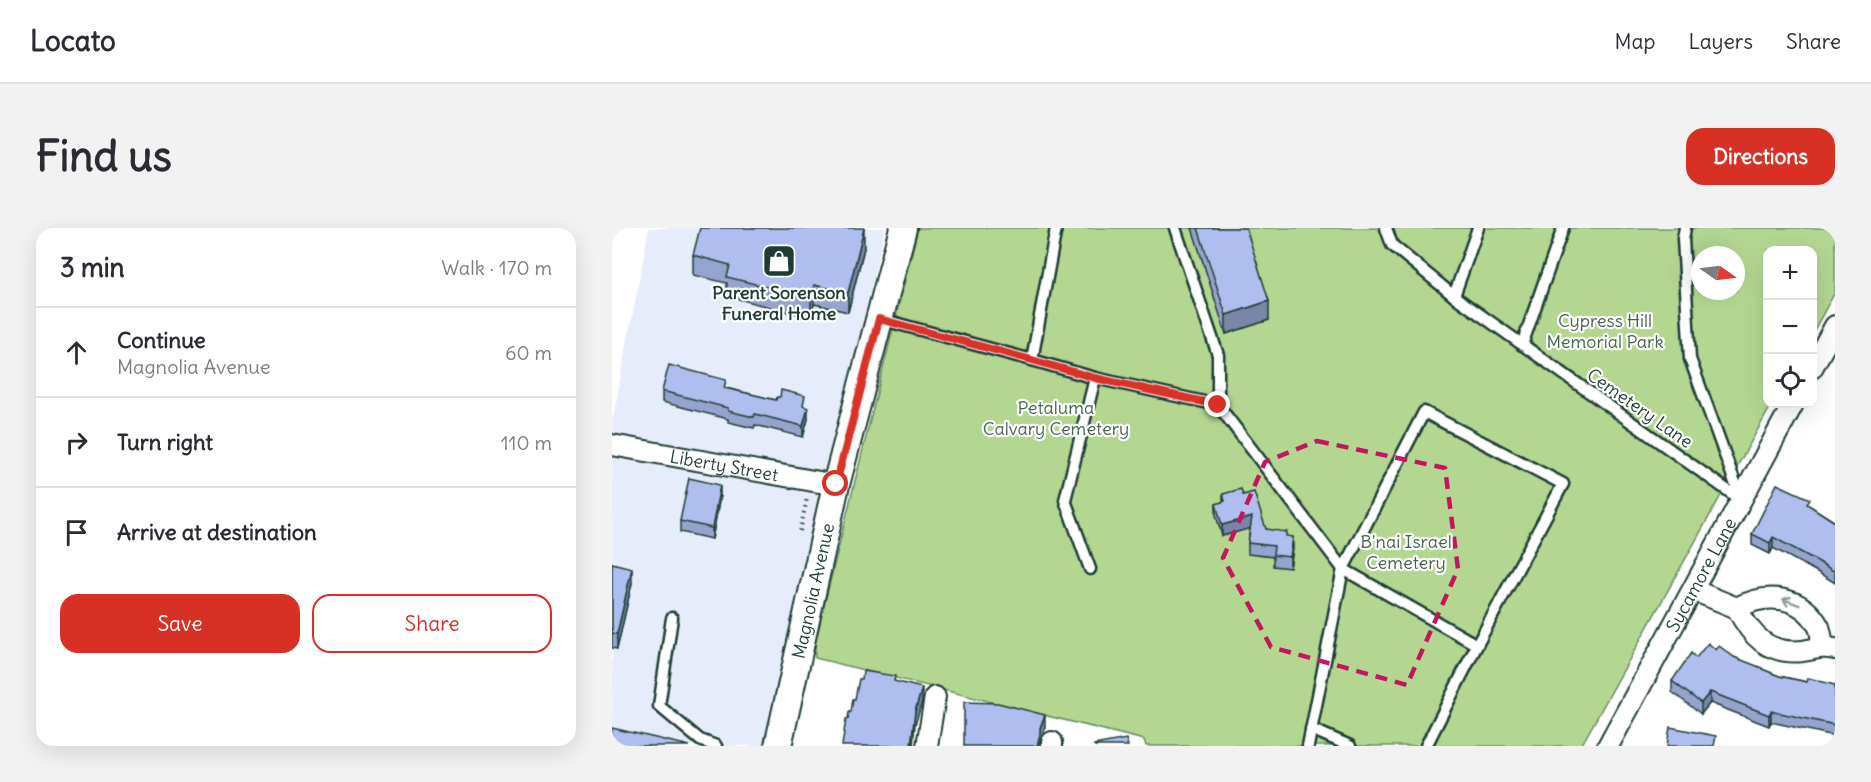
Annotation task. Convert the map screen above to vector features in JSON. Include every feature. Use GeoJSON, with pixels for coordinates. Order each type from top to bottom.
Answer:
{"type":"FeatureCollection","features":[{"type":"Feature","properties":{"kind":"street","name":"Magnolia Avenue"},"geometry":{"type":"LineString","coordinates":[[778,746],[836,484],[903,228]]}},
{"type":"Feature","properties":{"kind":"street"},"geometry":{"type":"LineString","coordinates":[[1817,359],[1835,326]]}},
{"type":"Feature","properties":{"kind":"street","name":"Sycamore Lane"},"geometry":{"type":"LineString","coordinates":[[1608,746],[1791,408]]}},
{"type":"Feature","properties":{"kind":"street","name":"Liberty Street"},"geometry":{"type":"LineString","coordinates":[[612,445],[836,484]]}},
{"type":"Feature","properties":{"kind":"street"},"geometry":{"type":"LineString","coordinates":[[1693,590],[1737,608],[1747,628],[1759,640],[1785,652],[1829,648],[1819,628],[1804,608],[1789,600],[1770,597],[1750,600],[1737,608]]}},
{"type":"Feature","properties":{"kind":"street"},"geometry":{"type":"LineString","coordinates":[[927,746],[935,697]]}},
{"type":"Feature","properties":{"kind":"lane"},"geometry":{"type":"LineString","coordinates":[[1032,360],[1056,228]]}},
{"type":"Feature","properties":{"kind":"lane"},"geometry":{"type":"LineString","coordinates":[[1175,228],[1218,355],[1218,405],[1343,569],[1477,645]]}},
{"type":"Feature","properties":{"kind":"lane","name":"Cemetery Lane"},"geometry":{"type":"LineString","coordinates":[[1386,228],[1392,245],[1454,296],[1742,500]]}},
{"type":"Feature","properties":{"kind":"lane"},"geometry":{"type":"LineString","coordinates":[[1454,296],[1478,228]]}},
{"type":"Feature","properties":{"kind":"lane"},"geometry":{"type":"LineString","coordinates":[[1522,345],[1563,228]]}},
{"type":"Feature","properties":{"kind":"lane"},"geometry":{"type":"LineString","coordinates":[[1685,228],[1683,239],[1690,359],[1742,500]]}},
{"type":"Feature","properties":{"kind":"lane"},"geometry":{"type":"LineString","coordinates":[[879,319],[1095,378],[1218,405]]}},
{"type":"Feature","properties":{"kind":"lane"},"geometry":{"type":"LineString","coordinates":[[1090,570],[1065,500],[1095,378]]}},
{"type":"Feature","properties":{"kind":"lane"},"geometry":{"type":"LineString","coordinates":[[1308,746],[1343,569],[1424,412],[1563,484],[1426,746]]}},
{"type":"Feature","properties":{"kind":"lane"},"geometry":{"type":"LineString","coordinates":[[672,618],[659,706],[700,740],[716,746]]}},
{"type":"Feature","properties":{"kind":"lane"},"geometry":{"type":"LineString","coordinates":[[1311,729],[1350,746]]}},
{"type":"Feature","properties":{"kind":"highlighted area"},"geometry":{"type":"Polygon","coordinates":[[[1317,441],[1445,468],[1458,569],[1407,685],[1271,647],[1223,558],[1265,462],[1317,441]]]}},
{"type":"Feature","properties":{"kind":"shaded area"},"geometry":{"type":"Polygon","coordinates":[[[649,228],[885,228],[763,746],[612,746],[612,423],[649,228]]]}},
{"type":"Feature","properties":{"kind":"green space"},"geometry":{"type":"Polygon","coordinates":[[[918,228],[1835,228],[1835,292],[1817,325],[1817,246],[1763,246],[1763,408],[1770,408],[1581,746],[1146,746],[1144,740],[815,658],[815,642],[918,228]]]}},
{"type":"Feature","properties":{"kind":"building","name":"Parent Sorenson Funeral Home"},"geometry":{"type":"Polygon","coordinates":[[[700,228],[864,228],[848,293],[814,285],[811,298],[727,277],[730,265],[693,255],[700,228]]]}},
{"type":"Feature","properties":{"kind":"building"},"geometry":{"type":"Polygon","coordinates":[[[1198,228],[1246,228],[1269,301],[1226,315],[1198,228]]]}},
{"type":"Feature","properties":{"kind":"building"},"geometry":{"type":"Polygon","coordinates":[[[669,365],[726,380],[724,388],[776,400],[780,397],[781,390],[805,396],[803,406],[808,408],[803,426],[755,414],[754,417],[728,411],[728,408],[662,391],[669,365]]]}},
{"type":"Feature","properties":{"kind":"building"},"geometry":{"type":"Polygon","coordinates":[[[689,478],[720,485],[712,528],[680,521],[689,478]]]}},
{"type":"Feature","properties":{"kind":"building"},"geometry":{"type":"Polygon","coordinates":[[[1777,484],[1810,499],[1807,504],[1835,522],[1835,572],[1773,537],[1770,543],[1752,534],[1777,484]]]}},
{"type":"Feature","properties":{"kind":"building"},"geometry":{"type":"Polygon","coordinates":[[[1241,489],[1243,495],[1254,492],[1266,529],[1287,532],[1286,536],[1293,537],[1290,557],[1273,555],[1274,546],[1248,543],[1252,517],[1222,525],[1216,504],[1225,501],[1223,494],[1241,489]]]}},
{"type":"Feature","properties":{"kind":"building"},"geometry":{"type":"Polygon","coordinates":[[[612,563],[632,568],[617,634],[612,633],[612,563]]]}},
{"type":"Feature","properties":{"kind":"building"},"geometry":{"type":"Polygon","coordinates":[[[1708,643],[1716,650],[1719,646],[1734,657],[1779,676],[1807,682],[1808,678],[1835,685],[1835,725],[1771,711],[1769,715],[1710,692],[1701,703],[1672,681],[1691,653],[1696,658],[1708,643]]]}},
{"type":"Feature","properties":{"kind":"building"},"geometry":{"type":"Polygon","coordinates":[[[863,671],[895,676],[894,681],[922,688],[915,711],[911,746],[842,746],[846,719],[851,712],[863,671]]]}},
{"type":"Feature","properties":{"kind":"building"},"geometry":{"type":"Polygon","coordinates":[[[964,702],[998,703],[1045,715],[1037,746],[964,746],[964,702]]]}},
{"type":"Feature","properties":{"kind":"building"},"geometry":{"type":"Polygon","coordinates":[[[1670,727],[1716,736],[1714,746],[1667,746],[1670,727]]]}},
{"type":"Feature","properties":{"kind":"building"},"geometry":{"type":"Polygon","coordinates":[[[612,728],[690,746],[612,746],[612,728]]]}},
{"type":"Feature","properties":{"kind":"building"},"geometry":{"type":"Polygon","coordinates":[[[1126,739],[1128,746],[1094,745],[1126,739]]]}},
{"type":"Feature","properties":{"kind":"place","name":"Parent Sorenson Funeral Home"},"geometry":{"type":"Point","coordinates":[779,261]}},
{"type":"Feature","properties":{"kind":"route"},"geometry":{"type":"LineString","coordinates":[[836,484],[879,319],[1095,378],[1218,405]]}},
{"type":"Feature","properties":{"kind":"park label","name":"Cypress Hill Memorial Park"},"geometry":{"type":"Point","coordinates":[1605,330]}},
{"type":"Feature","properties":{"kind":"park label","name":"Petaluma Calvary Cemetery"},"geometry":{"type":"Point","coordinates":[1056,417]}},
{"type":"Feature","properties":{"kind":"park label","name":"B'nai Israel Cemetery"},"geometry":{"type":"Point","coordinates":[1406,551]}}]}
